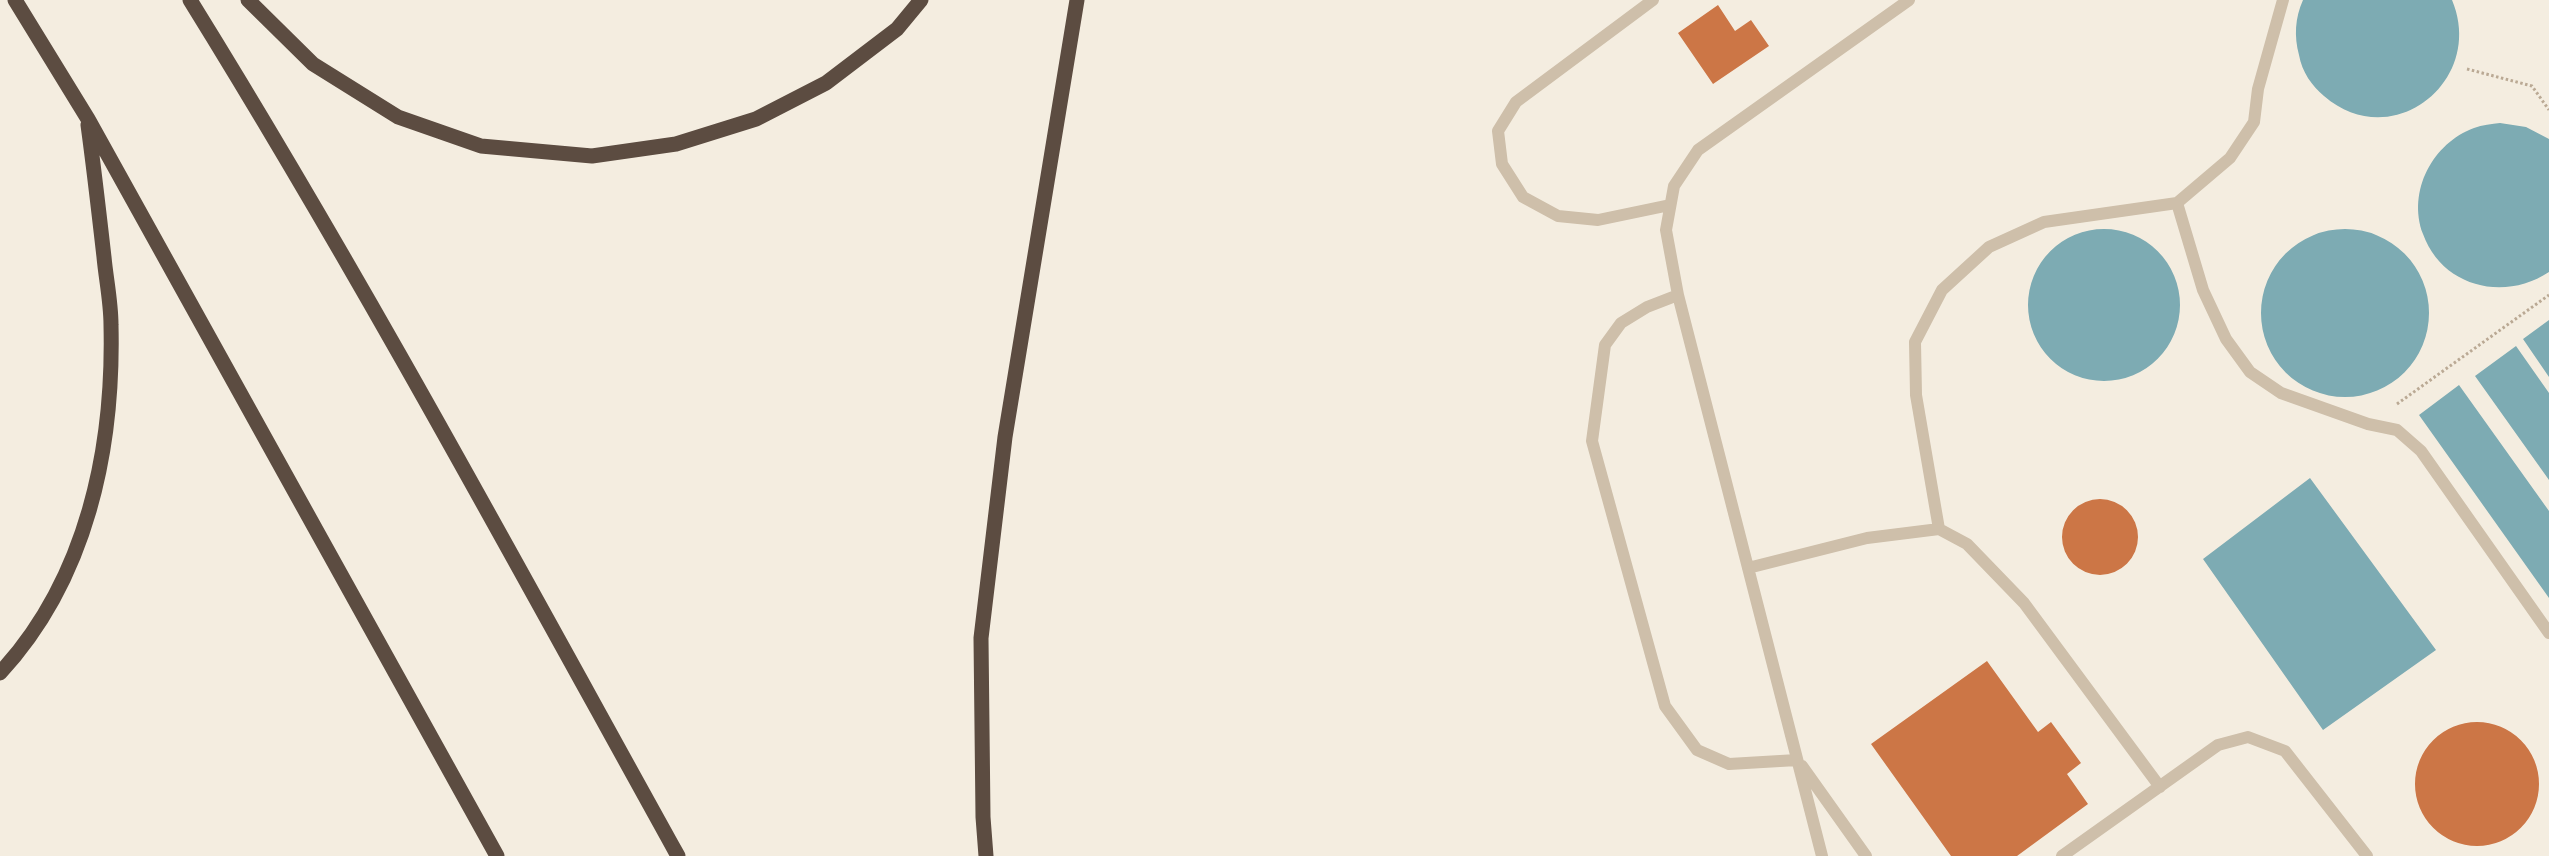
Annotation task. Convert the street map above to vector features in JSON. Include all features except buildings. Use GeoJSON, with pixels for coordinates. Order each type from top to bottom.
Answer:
{"type":"FeatureCollection","features":[{"type":"Feature","properties":{"kind":"highway"},"geometry":{"type":"LineString","coordinates":[[15,0],[88,119],[497,856]]}},
{"type":"Feature","properties":{"kind":"highway"},"geometry":{"type":"LineString","coordinates":[[190,0],[248,93],[457,457],[678,856]]}},
{"type":"Feature","properties":{"kind":"highway"},"geometry":{"type":"LineString","coordinates":[[248,0],[313,64],[398,117],[481,146],[592,156],[676,144],[756,119],[826,83],[897,29],[921,0]]}},
{"type":"Feature","properties":{"kind":"highway"},"geometry":{"type":"LineString","coordinates":[[986,856],[983,817],[981,638],[1005,437],[1077,0]]}},
{"type":"Feature","properties":{"kind":"highway"},"geometry":{"type":"LineString","coordinates":[[0,673],[15,657],[44,614],[73,558],[93,503],[105,446],[111,383],[111,323],[88,119]]}},
{"type":"Feature","properties":{"kind":"lane"},"geometry":{"type":"LineString","coordinates":[[1653,0],[1516,102],[1498,131],[1502,164],[1523,197],[1558,216],[1598,220],[1670,205]]}},
{"type":"Feature","properties":{"kind":"lane"},"geometry":{"type":"LineString","coordinates":[[1822,856],[1678,295],[1666,230],[1674,186],[1698,150],[1909,0]]}},
{"type":"Feature","properties":{"kind":"lane"},"geometry":{"type":"LineString","coordinates":[[1939,529],[1916,395],[1915,342],[1942,290],[1989,247],[2044,222],[2177,203],[2230,158],[2254,122],[2258,89],[2283,0]]}},
{"type":"Feature","properties":{"kind":"lane"},"geometry":{"type":"LineString","coordinates":[[2177,203],[2203,290],[2226,339],[2250,372],[2281,393],[2368,424],[2398,430],[2421,451],[2549,633]]}},
{"type":"Feature","properties":{"kind":"lane"},"geometry":{"type":"LineString","coordinates":[[1678,295],[1647,306],[1621,323],[1605,345],[1592,441],[1665,706],[1697,750],[1729,764],[1797,760]]}},
{"type":"Feature","properties":{"kind":"lane"},"geometry":{"type":"LineString","coordinates":[[1748,568],[1867,538],[1939,529],[1967,544],[2024,603],[2160,787]]}},
{"type":"Feature","properties":{"kind":"lane"},"geometry":{"type":"LineString","coordinates":[[2062,856],[2218,745],[2248,737],[2285,751],[2367,856]]}},
{"type":"Feature","properties":{"kind":"lane"},"geometry":{"type":"LineString","coordinates":[[1797,760],[1866,856]]}},
{"type":"Feature","properties":{"kind":"path"},"geometry":{"type":"LineString","coordinates":[[2467,69],[2532,86],[2549,110]]}},
{"type":"Feature","properties":{"kind":"path"},"geometry":{"type":"LineString","coordinates":[[2368,424],[2549,295]]}},
{"type":"Feature","properties":{"kind":"water"},"geometry":{"type":"Polygon","coordinates":[[[2303,0],[2452,0],[2459,30],[2456,57],[2444,82],[2426,100],[2403,113],[2377,117],[2350,112],[2324,96],[2308,78],[2302,67],[2297,48],[2296,34],[2298,14],[2303,0]]]}},
{"type":"Feature","properties":{"kind":"water"},"geometry":{"type":"Polygon","coordinates":[[[2500,123],[2526,127],[2549,139],[2549,272],[2531,281],[2513,286],[2494,287],[2476,284],[2459,277],[2444,267],[2432,252],[2423,234],[2419,218],[2418,201],[2427,170],[2446,145],[2459,135],[2474,128],[2500,123]]]}},
{"type":"Feature","properties":{"kind":"water"},"geometry":{"type":"Polygon","coordinates":[[[2104,229],[2133,235],[2146,242],[2157,252],[2167,263],[2174,276],[2180,305],[2174,334],[2167,347],[2157,358],[2146,368],[2133,375],[2104,381],[2075,375],[2062,368],[2051,358],[2041,347],[2034,334],[2028,305],[2034,276],[2041,263],[2051,252],[2062,242],[2075,235],[2104,229]]]}},
{"type":"Feature","properties":{"kind":"water"},"geometry":{"type":"Polygon","coordinates":[[[2337,229],[2353,229],[2385,239],[2410,260],[2423,281],[2429,313],[2423,345],[2415,360],[2398,378],[2377,391],[2353,397],[2337,397],[2313,391],[2298,383],[2275,360],[2267,345],[2261,321],[2261,305],[2267,281],[2275,266],[2298,243],[2313,235],[2337,229]]]}},
{"type":"Feature","properties":{"kind":"water"},"geometry":{"type":"Polygon","coordinates":[[[2549,320],[2549,377],[2523,339],[2549,320]]]}},
{"type":"Feature","properties":{"kind":"water"},"geometry":{"type":"Polygon","coordinates":[[[2516,346],[2549,393],[2549,480],[2475,376],[2516,346]]]}},
{"type":"Feature","properties":{"kind":"water"},"geometry":{"type":"Polygon","coordinates":[[[2459,385],[2549,511],[2549,598],[2419,415],[2459,385]]]}},
{"type":"Feature","properties":{"kind":"water"},"geometry":{"type":"Polygon","coordinates":[[[2310,478],[2436,650],[2323,730],[2203,559],[2310,478]]]}}]}
